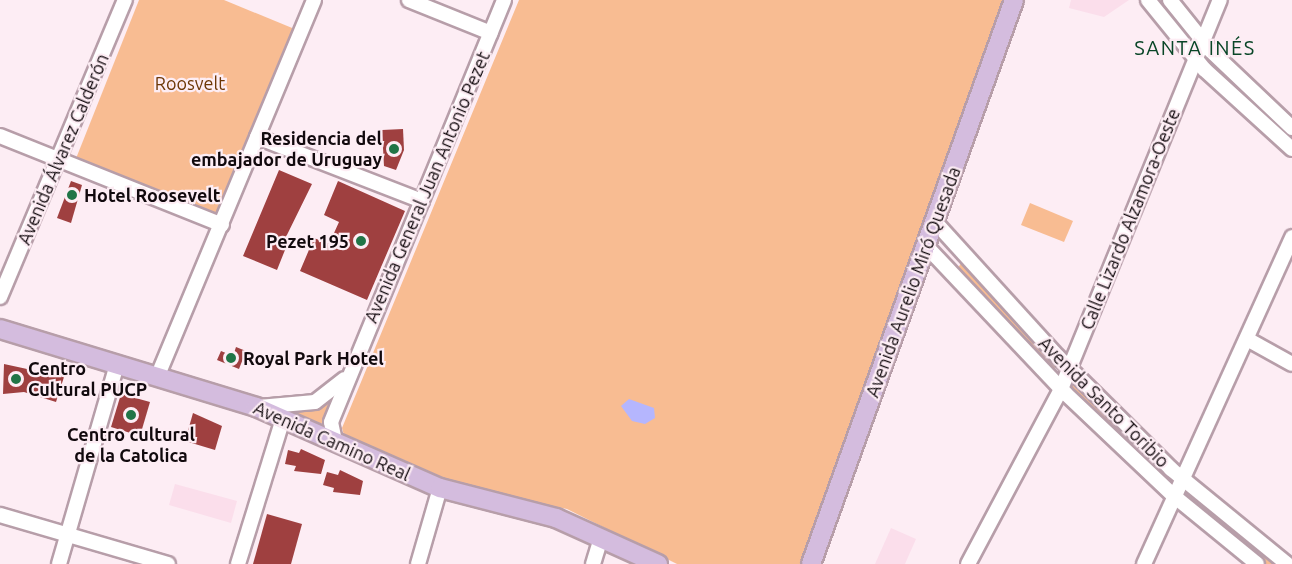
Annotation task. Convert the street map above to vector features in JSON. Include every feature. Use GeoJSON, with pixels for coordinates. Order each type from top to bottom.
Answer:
{"type":"FeatureCollection","features":[{"type":"Feature","properties":{"kind":"main road","name":"Avenida Aurelio Miró Quesada"},"geometry":{"type":"LineString","coordinates":[[811,564],[936,224],[1014,0]]}},
{"type":"Feature","properties":{"kind":"main road","name":"Avenida Camino Real"},"geometry":{"type":"LineString","coordinates":[[0,329],[158,375],[256,407],[440,488],[547,515],[658,564]]}},
{"type":"Feature","properties":{"kind":"street","name":"Avenida Álvarez Calderón"},"geometry":{"type":"LineString","coordinates":[[0,297],[125,0]]}},
{"type":"Feature","properties":{"kind":"street"},"geometry":{"type":"LineString","coordinates":[[158,375],[314,0]]}},
{"type":"Feature","properties":{"kind":"street"},"geometry":{"type":"LineString","coordinates":[[410,0],[491,33]]}},
{"type":"Feature","properties":{"kind":"street","name":"Avenida General Juan Antonio Pezet"},"geometry":{"type":"LineString","coordinates":[[335,441],[331,422],[504,0]]}},
{"type":"Feature","properties":{"kind":"street"},"geometry":{"type":"LineString","coordinates":[[1148,0],[1195,60],[1292,149]]}},
{"type":"Feature","properties":{"kind":"street"},"geometry":{"type":"LineString","coordinates":[[1170,0],[1202,41],[1292,128]]}},
{"type":"Feature","properties":{"kind":"street","name":"Calle Lizardo Alzamora-Oeste"},"geometry":{"type":"LineString","coordinates":[[968,564],[1061,389],[1220,0]]}},
{"type":"Feature","properties":{"kind":"street"},"geometry":{"type":"LineString","coordinates":[[0,136],[222,225]]}},
{"type":"Feature","properties":{"kind":"street"},"geometry":{"type":"LineString","coordinates":[[257,137],[422,201]]}},
{"type":"Feature","properties":{"kind":"street","name":"Avenida Santo Toribio"},"geometry":{"type":"LineString","coordinates":[[936,224],[1069,369],[1183,480],[1287,564]]}},
{"type":"Feature","properties":{"kind":"street"},"geometry":{"type":"LineString","coordinates":[[1144,564],[1292,237]]}},
{"type":"Feature","properties":{"kind":"street","name":"Avenida Santo Toribio"},"geometry":{"type":"LineString","coordinates":[[927,247],[952,270],[1061,389],[1174,496],[1257,564]]}},
{"type":"Feature","properties":{"kind":"street"},"geometry":{"type":"LineString","coordinates":[[952,270],[957,258],[966,256]]}},
{"type":"Feature","properties":{"kind":"street"},"geometry":{"type":"LineString","coordinates":[[1247,339],[1292,364]]}},
{"type":"Feature","properties":{"kind":"street"},"geometry":{"type":"LineString","coordinates":[[59,564],[117,364]]}},
{"type":"Feature","properties":{"kind":"street","name":"Avenida General Juan Antonio Pezet"},"geometry":{"type":"LineString","coordinates":[[256,407],[315,402],[350,373]]}},
{"type":"Feature","properties":{"kind":"street"},"geometry":{"type":"LineString","coordinates":[[238,564],[283,419]]}},
{"type":"Feature","properties":{"kind":"street"},"geometry":{"type":"LineString","coordinates":[[418,564],[440,488]]}},
{"type":"Feature","properties":{"kind":"street"},"geometry":{"type":"LineString","coordinates":[[0,515],[168,564]]}},
{"type":"Feature","properties":{"kind":"street"},"geometry":{"type":"LineString","coordinates":[[593,564],[601,537]]}},
{"type":"Feature","properties":{"kind":"shaded area"},"geometry":{"type":"Polygon","coordinates":[[[1071,0],[1129,0],[1104,17],[1069,8],[1071,0]]]}},
{"type":"Feature","properties":{"kind":"shaded area"},"geometry":{"type":"Polygon","coordinates":[[[175,484],[237,501],[231,523],[169,505],[175,484]]]}},
{"type":"Feature","properties":{"kind":"shaded area"},"geometry":{"type":"Polygon","coordinates":[[[891,528],[916,539],[905,564],[875,564],[891,528]]]}},
{"type":"Feature","properties":{"kind":"green space","name":"Roosvelt"},"geometry":{"type":"Polygon","coordinates":[[[139,0],[224,0],[297,30],[219,220],[75,161],[139,0]]]}},
{"type":"Feature","properties":{"kind":"green space"},"geometry":{"type":"Polygon","coordinates":[[[519,0],[1003,0],[806,564],[677,564],[567,509],[457,486],[345,439],[342,428],[519,0]]]}},
{"type":"Feature","properties":{"kind":"green space"},"geometry":{"type":"Polygon","coordinates":[[[1212,61],[1292,132],[1292,145],[1206,66],[1212,61]]]}},
{"type":"Feature","properties":{"kind":"green space"},"geometry":{"type":"Polygon","coordinates":[[[1030,203],[1073,221],[1064,242],[1021,225],[1030,203]]]}},
{"type":"Feature","properties":{"kind":"green space"},"geometry":{"type":"Polygon","coordinates":[[[963,260],[1058,362],[1053,371],[958,268],[963,260]]]}},
{"type":"Feature","properties":{"kind":"green space"},"geometry":{"type":"Polygon","coordinates":[[[1074,381],[1175,478],[1170,486],[1069,390],[1074,381]]]}},
{"type":"Feature","properties":{"kind":"green space"},"geometry":{"type":"Polygon","coordinates":[[[330,402],[319,430],[286,411],[306,410],[330,402]]]}},
{"type":"Feature","properties":{"kind":"green space"},"geometry":{"type":"Polygon","coordinates":[[[1191,494],[1284,564],[1265,564],[1184,501],[1191,494]]]}},
{"type":"Feature","properties":{"kind":"water"},"geometry":{"type":"Polygon","coordinates":[[[629,399],[654,408],[655,418],[645,424],[632,421],[621,406],[629,399]]]}},
{"type":"Feature","properties":{"kind":"building","name":"Residencia del embajador de Uruguay"},"geometry":{"type":"Polygon","coordinates":[[[403,129],[404,150],[396,170],[384,166],[382,130],[403,129]]]}},
{"type":"Feature","properties":{"kind":"building","name":"Pezet 195"},"geometry":{"type":"Polygon","coordinates":[[[279,170],[312,184],[283,243],[287,245],[277,270],[243,256],[279,170]]]}},
{"type":"Feature","properties":{"kind":"building","name":"Hotel Roosevelt"},"geometry":{"type":"Polygon","coordinates":[[[71,181],[82,185],[71,223],[57,218],[71,181]]]}},
{"type":"Feature","properties":{"kind":"building","name":"Pezet 195"},"geometry":{"type":"Polygon","coordinates":[[[338,181],[405,211],[367,300],[300,271],[314,238],[329,244],[339,222],[324,215],[338,181]]]}},
{"type":"Feature","properties":{"kind":"building","name":"Royal Park Hotel"},"geometry":{"type":"Polygon","coordinates":[[[236,347],[246,351],[239,369],[217,360],[221,351],[233,356],[236,347]]]}},
{"type":"Feature","properties":{"kind":"building"},"geometry":{"type":"Polygon","coordinates":[[[4,364],[64,377],[56,402],[24,392],[3,394],[4,364]]]}},
{"type":"Feature","properties":{"kind":"building","name":"Centro cultural de la Catolica"},"geometry":{"type":"Polygon","coordinates":[[[121,394],[150,402],[140,436],[111,427],[121,394]]]}},
{"type":"Feature","properties":{"kind":"building"},"geometry":{"type":"Polygon","coordinates":[[[193,413],[222,426],[215,450],[185,441],[193,413]]]}},
{"type":"Feature","properties":{"kind":"building"},"geometry":{"type":"Polygon","coordinates":[[[301,449],[325,460],[321,474],[294,471],[296,466],[285,464],[288,450],[299,453],[301,449]]]}},
{"type":"Feature","properties":{"kind":"building"},"geometry":{"type":"Polygon","coordinates":[[[340,470],[363,481],[360,495],[333,492],[334,488],[323,485],[327,472],[338,475],[340,470]]]}},
{"type":"Feature","properties":{"kind":"building"},"geometry":{"type":"Polygon","coordinates":[[[267,514],[302,524],[291,564],[253,564],[267,514]]]}},
{"type":"Feature","properties":{"kind":"place","name":"Residencia del embajador de Uruguay"},"geometry":{"type":"Point","coordinates":[394,149]}},
{"type":"Feature","properties":{"kind":"place","name":"Hotel Roosevelt"},"geometry":{"type":"Point","coordinates":[72,195]}},
{"type":"Feature","properties":{"kind":"place","name":"Pezet 195"},"geometry":{"type":"Point","coordinates":[361,241]}},
{"type":"Feature","properties":{"kind":"place","name":"Royal Park Hotel"},"geometry":{"type":"Point","coordinates":[231,358]}},
{"type":"Feature","properties":{"kind":"place","name":"Centro Cultural PUCP"},"geometry":{"type":"Point","coordinates":[16,379]}},
{"type":"Feature","properties":{"kind":"place","name":"Centro cultural de la Catolica"},"geometry":{"type":"Point","coordinates":[131,415]}},
{"type":"Feature","properties":{"kind":"district","name":"SANTA INÉS"},"geometry":{"type":"Point","coordinates":[1195,47]}}]}
